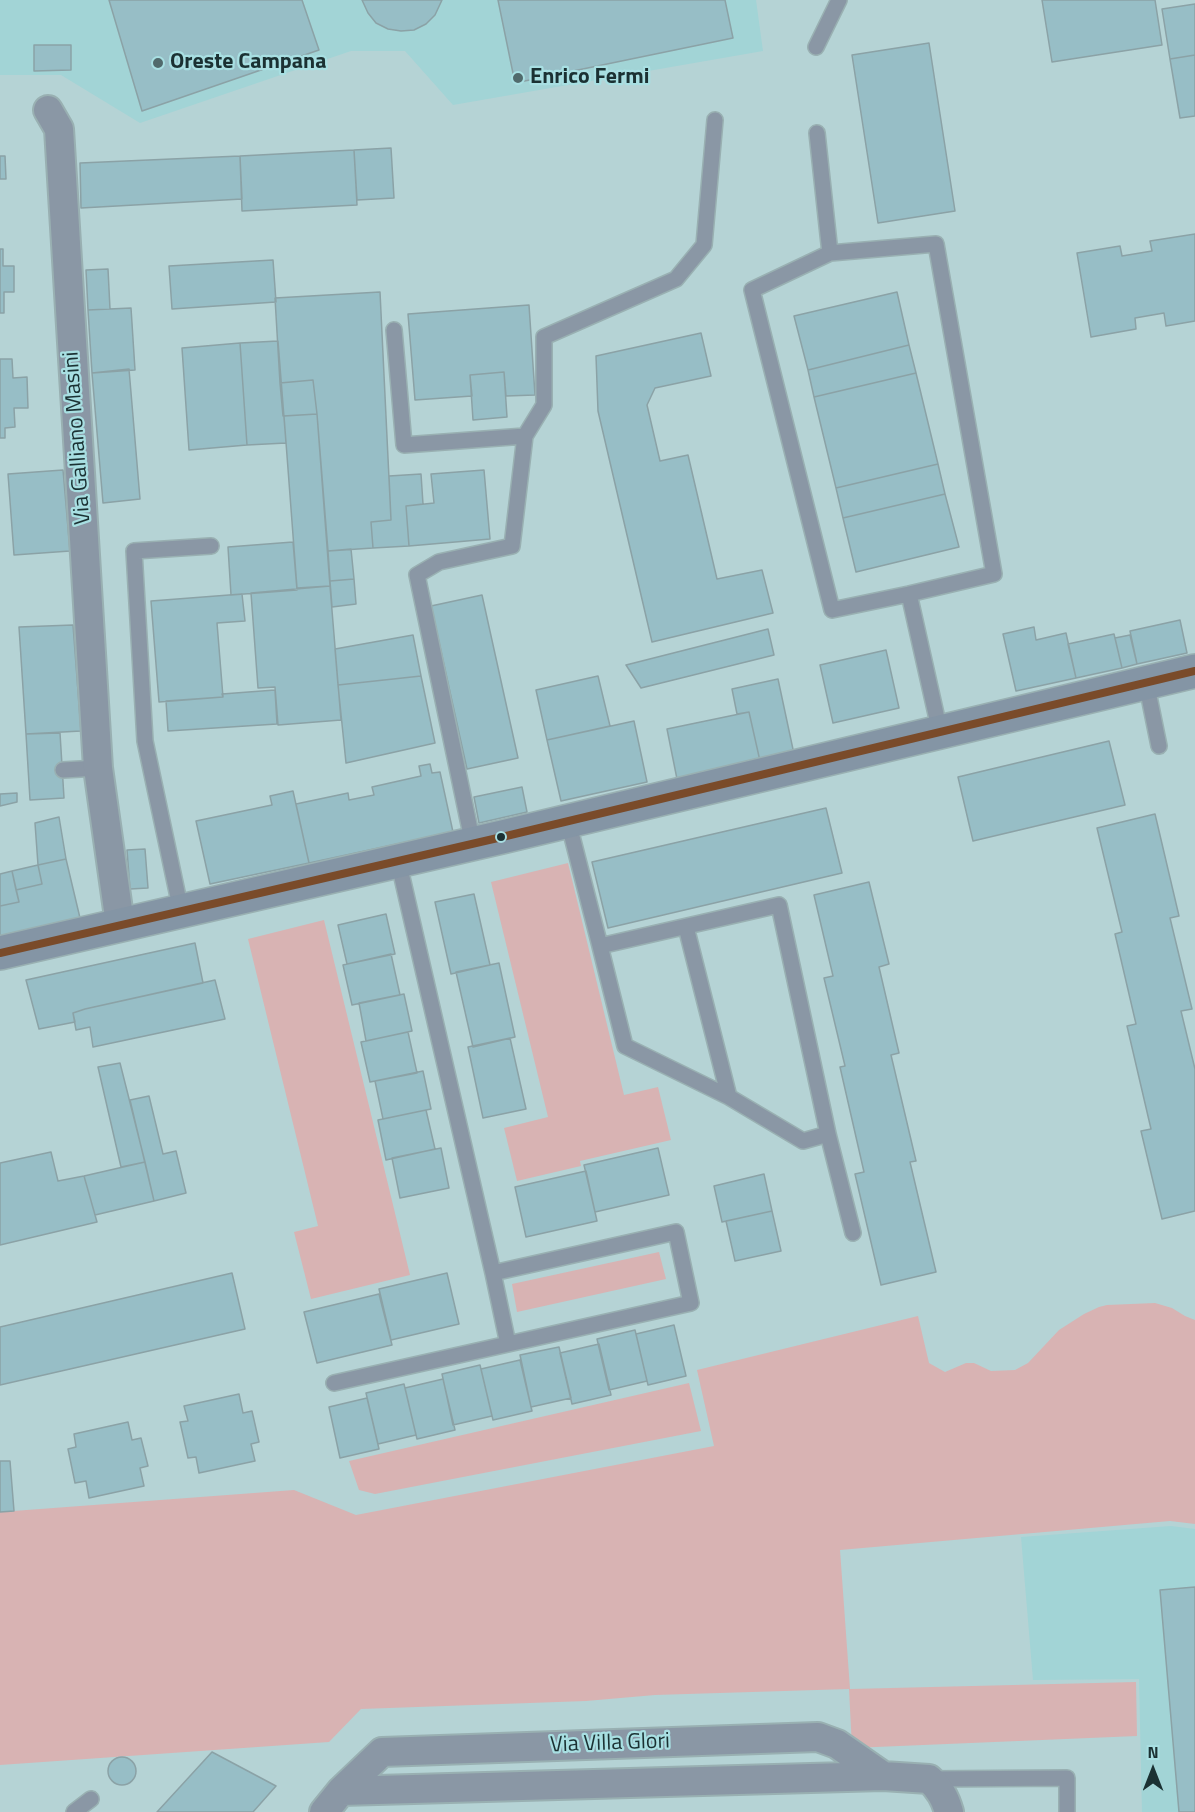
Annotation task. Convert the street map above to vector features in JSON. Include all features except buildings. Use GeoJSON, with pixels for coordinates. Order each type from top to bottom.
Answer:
{"type":"FeatureCollection","features":[{"type":"Feature","properties":{"kind":"street","name":"Via Galliano Masini"},"geometry":{"type":"LineString","coordinates":[[48,110],[58,129],[71,450],[98,768],[120,924]]}},
{"type":"Feature","properties":{"kind":"street"},"geometry":{"type":"LineString","coordinates":[[0,953],[472,844],[1195,671]]}},
{"type":"Feature","properties":{"kind":"street","name":"Via Villa Glori"},"geometry":{"type":"LineString","coordinates":[[333,1801],[382,1752],[818,1737],[837,1744],[883,1776]]}},
{"type":"Feature","properties":{"kind":"street","name":"Via Villa Glori"},"geometry":{"type":"LineString","coordinates":[[333,1801],[883,1776],[929,1779]]}},
{"type":"Feature","properties":{"kind":"street"},"geometry":{"type":"LineString","coordinates":[[929,1779],[943,1794],[949,1812]]}},
{"type":"Feature","properties":{"kind":"lane"},"geometry":{"type":"LineString","coordinates":[[816,47],[839,0]]}},
{"type":"Feature","properties":{"kind":"lane"},"geometry":{"type":"LineString","coordinates":[[472,844],[417,575],[439,562],[512,546],[525,436],[544,405],[544,337],[676,279],[704,245],[715,120]]}},
{"type":"Feature","properties":{"kind":"lane"},"geometry":{"type":"LineString","coordinates":[[818,133],[830,253]]}},
{"type":"Feature","properties":{"kind":"lane"},"geometry":{"type":"LineString","coordinates":[[936,244],[994,574],[832,610],[752,290],[830,253],[936,244]]}},
{"type":"Feature","properties":{"kind":"lane"},"geometry":{"type":"LineString","coordinates":[[394,330],[404,446],[525,436]]}},
{"type":"Feature","properties":{"kind":"lane"},"geometry":{"type":"LineString","coordinates":[[181,911],[145,741],[134,551],[211,546]]}},
{"type":"Feature","properties":{"kind":"lane"},"geometry":{"type":"LineString","coordinates":[[909,594],[940,732]]}},
{"type":"Feature","properties":{"kind":"lane"},"geometry":{"type":"LineString","coordinates":[[1146,682],[1159,746]]}},
{"type":"Feature","properties":{"kind":"lane"},"geometry":{"type":"LineString","coordinates":[[63,770],[98,768]]}},
{"type":"Feature","properties":{"kind":"lane"},"geometry":{"type":"LineString","coordinates":[[568,821],[625,1046],[729,1097],[803,1141],[828,1134]]}},
{"type":"Feature","properties":{"kind":"lane"},"geometry":{"type":"LineString","coordinates":[[399,860],[508,1344]]}},
{"type":"Feature","properties":{"kind":"lane"},"geometry":{"type":"LineString","coordinates":[[600,946],[779,905],[828,1134],[853,1233]]}},
{"type":"Feature","properties":{"kind":"lane"},"geometry":{"type":"LineString","coordinates":[[686,927],[729,1097]]}},
{"type":"Feature","properties":{"kind":"lane"},"geometry":{"type":"LineString","coordinates":[[334,1383],[691,1303],[676,1232],[493,1274]]}},
{"type":"Feature","properties":{"kind":"lane"},"geometry":{"type":"LineString","coordinates":[[929,1779],[1067,1778],[1067,1812]]}},
{"type":"Feature","properties":{"kind":"lane"},"geometry":{"type":"LineString","coordinates":[[74,1812],[91,1799]]}},
{"type":"Feature","properties":{"kind":"shaded area"},"geometry":{"type":"Polygon","coordinates":[[[0,0],[756,0],[763,51],[453,105],[405,51],[351,51],[140,123],[61,75],[0,75],[0,0]]]}},
{"type":"Feature","properties":{"kind":"shaded area"},"geometry":{"type":"Polygon","coordinates":[[[568,863],[624,1095],[658,1087],[671,1140],[580,1161],[581,1166],[517,1181],[504,1128],[548,1117],[491,882],[568,863]]]}},
{"type":"Feature","properties":{"kind":"shaded area"},"geometry":{"type":"Polygon","coordinates":[[[324,920],[410,1275],[311,1299],[294,1232],[318,1226],[248,939],[324,920]]]}},
{"type":"Feature","properties":{"kind":"shaded area"},"geometry":{"type":"Polygon","coordinates":[[[659,1252],[666,1279],[517,1312],[512,1284],[659,1252]]]}},
{"type":"Feature","properties":{"kind":"shaded area"},"geometry":{"type":"Polygon","coordinates":[[[1155,1303],[1172,1308],[1195,1320],[1195,1524],[1170,1521],[840,1550],[850,1689],[1136,1682],[1137,1736],[852,1748],[849,1689],[655,1695],[586,1701],[361,1709],[329,1742],[0,1765],[0,1512],[294,1490],[356,1515],[714,1446],[697,1370],[918,1316],[929,1363],[945,1372],[966,1363],[974,1363],[991,1371],[1015,1370],[1028,1363],[1059,1330],[1084,1314],[1107,1305],[1155,1303]]]}},
{"type":"Feature","properties":{"kind":"shaded area"},"geometry":{"type":"Polygon","coordinates":[[[689,1383],[701,1431],[375,1494],[359,1490],[349,1461],[689,1383]]]}},
{"type":"Feature","properties":{"kind":"shaded area"},"geometry":{"type":"Polygon","coordinates":[[[1171,1526],[1195,1529],[1195,1812],[1142,1812],[1139,1679],[1033,1680],[1021,1537],[1171,1526]]]}},
{"type":"Feature","properties":{"kind":"transit line"},"geometry":{"type":"LineString","coordinates":[[0,953],[502,837],[1195,671]]}},
{"type":"Feature","properties":{"kind":"place","name":"Oreste Campana"},"geometry":{"type":"Point","coordinates":[158,63]}},
{"type":"Feature","properties":{"kind":"place","name":"Enrico Fermi"},"geometry":{"type":"Point","coordinates":[518,78]}}]}
